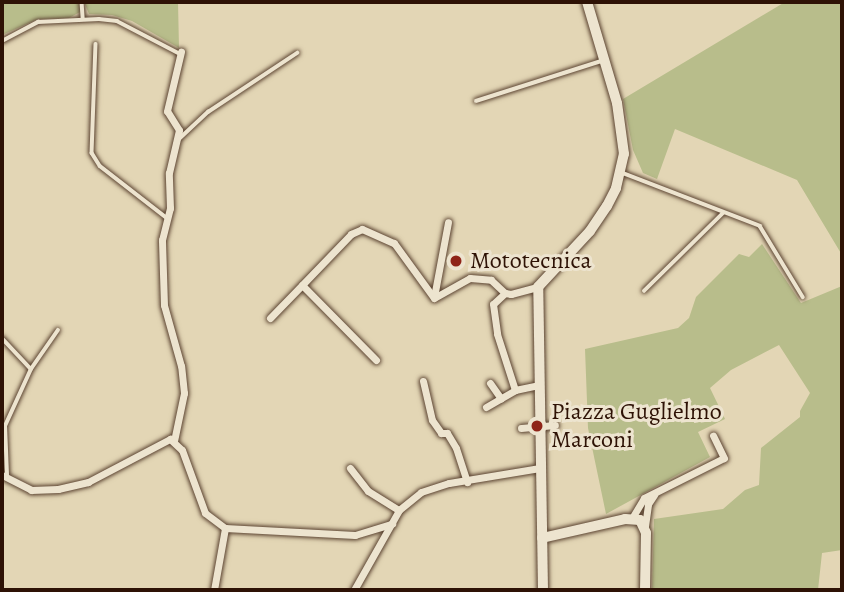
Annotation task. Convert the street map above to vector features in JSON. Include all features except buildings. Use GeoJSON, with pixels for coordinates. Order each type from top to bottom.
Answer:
{"type":"FeatureCollection","features":[{"type":"Feature","properties":{"kind":"main road"},"geometry":{"type":"LineString","coordinates":[[542,590],[538,287],[590,231],[607,206],[621,172],[624,154],[621,122],[587,2]]}},
{"type":"Feature","properties":{"kind":"main road"},"geometry":{"type":"LineString","coordinates":[[542,538],[632,518],[645,526],[645,590]]}},
{"type":"Feature","properties":{"kind":"street"},"geometry":{"type":"LineString","coordinates":[[174,441],[184,393],[181,366],[164,305],[162,240],[168,219],[169,173],[178,130],[167,111],[181,53]]}},
{"type":"Feature","properties":{"kind":"street"},"geometry":{"type":"LineString","coordinates":[[434,298],[448,222]]}},
{"type":"Feature","properties":{"kind":"street"},"geometry":{"type":"LineString","coordinates":[[270,318],[351,234],[362,229],[394,243],[434,298]]}},
{"type":"Feature","properties":{"kind":"street"},"geometry":{"type":"LineString","coordinates":[[434,298],[470,278],[491,280],[505,293]]}},
{"type":"Feature","properties":{"kind":"street"},"geometry":{"type":"LineString","coordinates":[[302,285],[376,360]]}},
{"type":"Feature","properties":{"kind":"street"},"geometry":{"type":"LineString","coordinates":[[515,390],[497,334],[493,304],[505,293],[538,287]]}},
{"type":"Feature","properties":{"kind":"street"},"geometry":{"type":"LineString","coordinates":[[423,381],[432,420],[441,433],[447,433],[456,448],[467,482]]}},
{"type":"Feature","properties":{"kind":"street"},"geometry":{"type":"LineString","coordinates":[[490,383],[501,399]]}},
{"type":"Feature","properties":{"kind":"street"},"geometry":{"type":"LineString","coordinates":[[486,408],[515,390],[539,386]]}},
{"type":"Feature","properties":{"kind":"street"},"geometry":{"type":"LineString","coordinates":[[521,428],[555,425]]}},
{"type":"Feature","properties":{"kind":"street"},"geometry":{"type":"LineString","coordinates":[[632,518],[644,498],[724,458],[713,435]]}},
{"type":"Feature","properties":{"kind":"street"},"geometry":{"type":"LineString","coordinates":[[4,475],[31,489],[58,489],[88,482],[162,441],[174,441],[182,450],[205,513],[225,528],[355,535],[393,524]]}},
{"type":"Feature","properties":{"kind":"street"},"geometry":{"type":"LineString","coordinates":[[349,468],[368,491],[399,510]]}},
{"type":"Feature","properties":{"kind":"street"},"geometry":{"type":"LineString","coordinates":[[354,590],[399,510],[421,492],[449,483],[540,468]]}},
{"type":"Feature","properties":{"kind":"street"},"geometry":{"type":"LineString","coordinates":[[645,526],[648,504],[656,491]]}},
{"type":"Feature","properties":{"kind":"street"},"geometry":{"type":"LineString","coordinates":[[215,590],[225,528]]}},
{"type":"Feature","properties":{"kind":"lane"},"geometry":{"type":"LineString","coordinates":[[82,2],[83,18]]}},
{"type":"Feature","properties":{"kind":"lane"},"geometry":{"type":"LineString","coordinates":[[2,41],[38,22],[71,22],[83,18],[117,21],[181,53]]}},
{"type":"Feature","properties":{"kind":"lane"},"geometry":{"type":"LineString","coordinates":[[96,44],[92,152],[100,166],[151,203],[168,219]]}},
{"type":"Feature","properties":{"kind":"lane"},"geometry":{"type":"LineString","coordinates":[[177,140],[208,112],[296,53]]}},
{"type":"Feature","properties":{"kind":"lane"},"geometry":{"type":"LineString","coordinates":[[476,101],[603,60]]}},
{"type":"Feature","properties":{"kind":"lane"},"geometry":{"type":"LineString","coordinates":[[621,172],[760,226],[803,297]]}},
{"type":"Feature","properties":{"kind":"lane"},"geometry":{"type":"LineString","coordinates":[[644,291],[723,213]]}},
{"type":"Feature","properties":{"kind":"lane"},"geometry":{"type":"LineString","coordinates":[[4,475],[5,426],[31,369],[58,330]]}},
{"type":"Feature","properties":{"kind":"lane"},"geometry":{"type":"LineString","coordinates":[[2,338],[31,369]]}},
{"type":"Feature","properties":{"kind":"green space"},"geometry":{"type":"Polygon","coordinates":[[[2,2],[80,2],[80,12],[69,18],[38,19],[2,35],[2,2]]]}},
{"type":"Feature","properties":{"kind":"green space"},"geometry":{"type":"Polygon","coordinates":[[[84,2],[178,2],[179,48],[132,21],[112,15],[89,14],[84,2]]]}},
{"type":"Feature","properties":{"kind":"green space"},"geometry":{"type":"Polygon","coordinates":[[[785,2],[842,2],[842,255],[797,180],[675,129],[657,179],[643,173],[633,150],[623,99],[785,2]]]}},
{"type":"Feature","properties":{"kind":"green space"},"geometry":{"type":"Polygon","coordinates":[[[762,244],[801,303],[842,286],[842,550],[822,553],[818,590],[652,590],[654,519],[723,509],[745,490],[759,485],[761,448],[800,417],[800,411],[810,393],[779,345],[731,370],[710,388],[725,419],[698,432],[710,457],[606,514],[588,428],[585,349],[678,328],[689,318],[696,297],[739,254],[749,257],[762,244]]]}},
{"type":"Feature","properties":{"kind":"place","name":"Mototecnica"},"geometry":{"type":"Point","coordinates":[456,261]}},
{"type":"Feature","properties":{"kind":"place","name":"Piazza Guglielmo Marconi"},"geometry":{"type":"Point","coordinates":[537,426]}}]}
